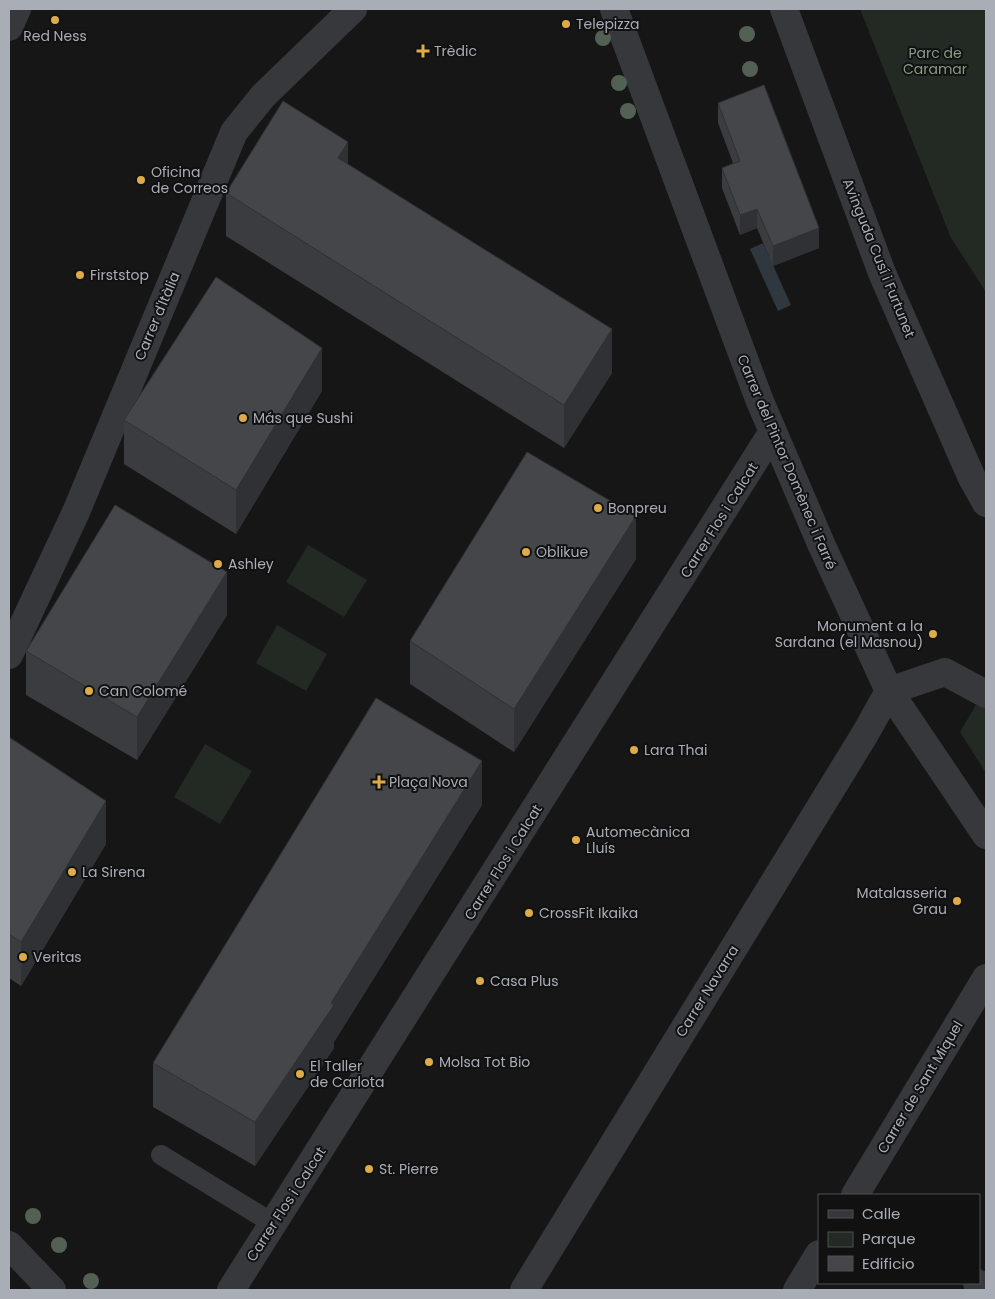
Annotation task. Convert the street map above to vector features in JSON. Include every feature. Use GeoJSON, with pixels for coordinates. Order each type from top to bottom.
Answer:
{"type":"FeatureCollection","features":[{"type":"Feature","properties":{"kind":"street"},"geometry":{"type":"LineString","coordinates":[[9,27],[17,9]]}},
{"type":"Feature","properties":{"kind":"street","name":"Carrer d'Itàlia"},"geometry":{"type":"LineString","coordinates":[[9,656],[76,512],[234,132],[263,96],[353,9]]}},
{"type":"Feature","properties":{"kind":"street","name":"Carrer del Pintor Domènec i Farré"},"geometry":{"type":"LineString","coordinates":[[614,9],[772,433],[889,691],[986,835]]}},
{"type":"Feature","properties":{"kind":"street","name":"Avinguda Cusí i Furtunet"},"geometry":{"type":"LineString","coordinates":[[784,9],[882,273],[972,478],[986,502]]}},
{"type":"Feature","properties":{"kind":"street","name":"Carrer Flos i Calcat"},"geometry":{"type":"LineString","coordinates":[[231,1290],[772,433]]}},
{"type":"Feature","properties":{"kind":"street"},"geometry":{"type":"LineString","coordinates":[[889,691],[945,672],[986,694]]}},
{"type":"Feature","properties":{"kind":"street","name":"Carrer Navarra"},"geometry":{"type":"LineString","coordinates":[[524,1290],[865,734],[889,691]]}},
{"type":"Feature","properties":{"kind":"street","name":"Carrer de Sant Miquel"},"geometry":{"type":"LineString","coordinates":[[855,1194],[986,978]]}},
{"type":"Feature","properties":{"kind":"street"},"geometry":{"type":"LineString","coordinates":[[9,1245],[52,1290]]}},
{"type":"Feature","properties":{"kind":"street"},"geometry":{"type":"LineString","coordinates":[[797,1290],[818,1256]]}},
{"type":"Feature","properties":{"kind":"lane"},"geometry":{"type":"LineString","coordinates":[[161,1155],[274,1224]]}},
{"type":"Feature","properties":{"kind":"green space","name":"Parc de Caramar"},"geometry":{"type":"Polygon","coordinates":[[[860,9],[986,9],[986,292],[951,238],[860,9]]]}},
{"type":"Feature","properties":{"kind":"green space"},"geometry":{"type":"Polygon","coordinates":[[[308,545],[367,580],[344,617],[286,582],[308,545]]]}},
{"type":"Feature","properties":{"kind":"green space"},"geometry":{"type":"Polygon","coordinates":[[[277,625],[327,654],[306,691],[256,663],[277,625]]]}},
{"type":"Feature","properties":{"kind":"green space"},"geometry":{"type":"Polygon","coordinates":[[[983,693],[986,694],[986,773],[960,732],[983,693]]]}},
{"type":"Feature","properties":{"kind":"green space"},"geometry":{"type":"Polygon","coordinates":[[[205,744],[252,771],[220,824],[174,797],[205,744]]]}},
{"type":"Feature","properties":{"kind":"shaded area"},"geometry":{"type":"Polygon","coordinates":[[[763,243],[791,305],[778,311],[750,249],[763,243]]]}},
{"type":"Feature","properties":{"kind":"building"},"geometry":{"type":"Polygon","coordinates":[[[764,85],[819,228],[773,246],[757,209],[740,215],[722,168],[740,161],[718,103],[764,85]]]}},
{"type":"Feature","properties":{"kind":"building"},"geometry":{"type":"Polygon","coordinates":[[[283,101],[348,142],[338,158],[612,329],[564,405],[226,193],[283,101]]]}},
{"type":"Feature","properties":{"kind":"building"},"geometry":{"type":"Polygon","coordinates":[[[216,277],[322,348],[236,490],[124,420],[216,277]]]}},
{"type":"Feature","properties":{"kind":"building"},"geometry":{"type":"Polygon","coordinates":[[[527,452],[636,516],[514,709],[410,641],[527,452]]]}},
{"type":"Feature","properties":{"kind":"building"},"geometry":{"type":"Polygon","coordinates":[[[115,505],[227,572],[137,717],[26,651],[115,505]]]}},
{"type":"Feature","properties":{"kind":"building"},"geometry":{"type":"Polygon","coordinates":[[[376,698],[482,761],[331,1003],[334,1005],[255,1122],[153,1063],[376,698]]]}},
{"type":"Feature","properties":{"kind":"building"},"geometry":{"type":"Polygon","coordinates":[[[9,737],[106,801],[21,942],[9,934],[9,737]]]}},
{"type":"Feature","properties":{"kind":"place","name":"Red Ness"},"geometry":{"type":"Point","coordinates":[55,20]}},
{"type":"Feature","properties":{"kind":"place","name":"Telepizza"},"geometry":{"type":"Point","coordinates":[566,24]}},
{"type":"Feature","properties":{"kind":"place","name":"Trèdic"},"geometry":{"type":"Point","coordinates":[423,51]}},
{"type":"Feature","properties":{"kind":"place","name":"Oficina de Correos"},"geometry":{"type":"Point","coordinates":[141,180]}},
{"type":"Feature","properties":{"kind":"place","name":"Firststop"},"geometry":{"type":"Point","coordinates":[80,275]}},
{"type":"Feature","properties":{"kind":"place","name":"Más que Sushi"},"geometry":{"type":"Point","coordinates":[243,418]}},
{"type":"Feature","properties":{"kind":"place","name":"Bonpreu"},"geometry":{"type":"Point","coordinates":[598,508]}},
{"type":"Feature","properties":{"kind":"place","name":"Oblikue"},"geometry":{"type":"Point","coordinates":[526,552]}},
{"type":"Feature","properties":{"kind":"place","name":"Ashley"},"geometry":{"type":"Point","coordinates":[218,564]}},
{"type":"Feature","properties":{"kind":"place","name":"Monument a la Sardana (el Masnou)"},"geometry":{"type":"Point","coordinates":[933,634]}},
{"type":"Feature","properties":{"kind":"place","name":"Can Colomé"},"geometry":{"type":"Point","coordinates":[89,691]}},
{"type":"Feature","properties":{"kind":"place","name":"Lara Thai"},"geometry":{"type":"Point","coordinates":[634,750]}},
{"type":"Feature","properties":{"kind":"place","name":"Plaça Nova"},"geometry":{"type":"Point","coordinates":[379,782]}},
{"type":"Feature","properties":{"kind":"place","name":"Automecànica Lluís"},"geometry":{"type":"Point","coordinates":[576,840]}},
{"type":"Feature","properties":{"kind":"place","name":"La Sirena"},"geometry":{"type":"Point","coordinates":[72,872]}},
{"type":"Feature","properties":{"kind":"place","name":"Matalasseria Grau"},"geometry":{"type":"Point","coordinates":[957,901]}},
{"type":"Feature","properties":{"kind":"place","name":"CrossFit Ikaika"},"geometry":{"type":"Point","coordinates":[529,913]}},
{"type":"Feature","properties":{"kind":"place","name":"Veritas"},"geometry":{"type":"Point","coordinates":[23,957]}},
{"type":"Feature","properties":{"kind":"place","name":"Casa Plus"},"geometry":{"type":"Point","coordinates":[480,981]}},
{"type":"Feature","properties":{"kind":"place","name":"Molsa Tot Bio"},"geometry":{"type":"Point","coordinates":[429,1062]}},
{"type":"Feature","properties":{"kind":"place","name":"El Taller de Carlota"},"geometry":{"type":"Point","coordinates":[300,1074]}},
{"type":"Feature","properties":{"kind":"place","name":"St. Pierre"},"geometry":{"type":"Point","coordinates":[369,1169]}}]}
